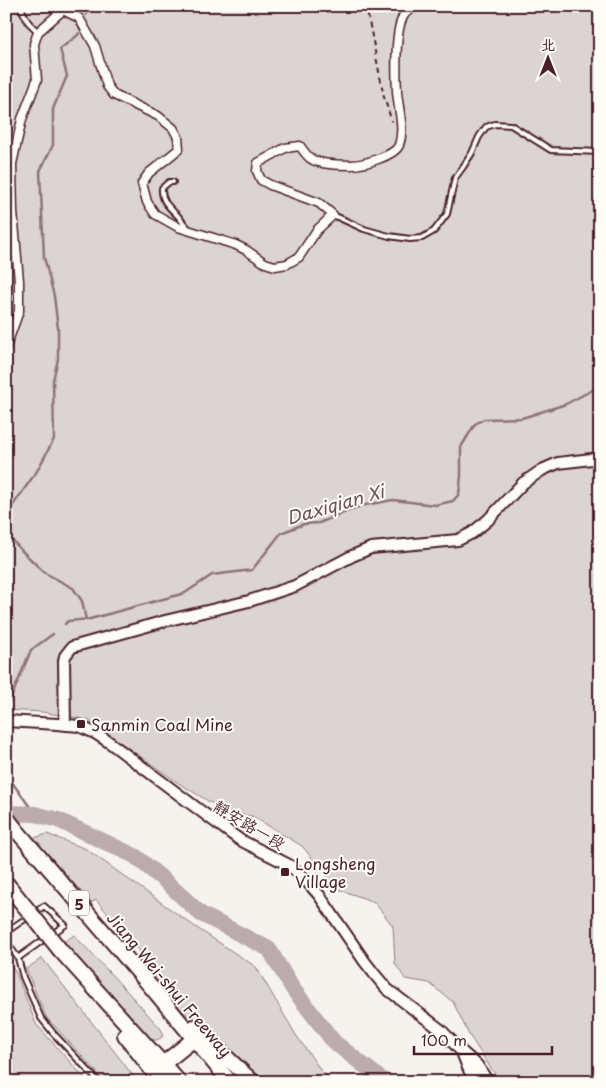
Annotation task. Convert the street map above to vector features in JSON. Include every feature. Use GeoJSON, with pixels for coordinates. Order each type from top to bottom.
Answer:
{"type":"FeatureCollection","features":[{"type":"Feature","properties":{"kind":"highway","name":"Jiang Wei-shui Freeway"},"geometry":{"type":"LineString","coordinates":[[6,817],[230,1082]]}},
{"type":"Feature","properties":{"kind":"highway"},"geometry":{"type":"LineString","coordinates":[[6,883],[61,951],[160,1082]]}},
{"type":"Feature","properties":{"kind":"highway"},"geometry":{"type":"LineString","coordinates":[[61,951],[179,1082]]}},
{"type":"Feature","properties":{"kind":"highway"},"geometry":{"type":"LineString","coordinates":[[152,988],[253,1082]]}},
{"type":"Feature","properties":{"kind":"highway"},"geometry":{"type":"LineString","coordinates":[[163,1064],[194,1039]]}},
{"type":"Feature","properties":{"kind":"street"},"geometry":{"type":"LineString","coordinates":[[6,347],[19,312],[19,281],[9,167],[22,119],[37,80],[34,44],[38,32],[63,10],[78,17],[94,46],[106,86],[114,95],[158,116],[173,128],[178,137],[179,149],[149,173],[142,184],[147,202],[155,214],[178,227],[236,245],[265,263],[275,266],[287,264],[299,257],[318,230],[333,215],[319,202],[260,180],[257,171],[258,163],[285,148],[300,146],[310,159],[331,165],[355,165],[380,158],[395,150],[399,146],[401,130],[397,92],[397,43],[402,19],[406,12],[416,6]]}},
{"type":"Feature","properties":{"kind":"street"},"geometry":{"type":"LineString","coordinates":[[61,724],[64,662],[65,656],[72,647],[249,602],[294,586],[371,548],[458,540],[472,533],[488,520],[523,483],[542,470],[558,463],[600,458]]}},
{"type":"Feature","properties":{"kind":"street","name":"靜安路一段"},"geometry":{"type":"LineString","coordinates":[[6,721],[79,726],[95,733],[234,835],[289,865],[319,895],[376,976],[388,989],[441,1030],[477,1065],[488,1082]]}},
{"type":"Feature","properties":{"kind":"street","name":"靜安路一段"},"geometry":{"type":"LineString","coordinates":[[462,1052],[476,1082]]}},
{"type":"Feature","properties":{"kind":"lane"},"geometry":{"type":"LineString","coordinates":[[20,6],[28,22],[38,32]]}},
{"type":"Feature","properties":{"kind":"lane"},"geometry":{"type":"LineString","coordinates":[[333,215],[364,229],[389,236],[410,239],[422,238],[434,231],[447,214],[454,178],[472,153],[486,127],[495,124],[511,124],[551,150],[600,152]]}},
{"type":"Feature","properties":{"kind":"lane"},"geometry":{"type":"LineString","coordinates":[[173,182],[169,182],[162,188],[163,200],[190,231]]}},
{"type":"Feature","properties":{"kind":"lane"},"geometry":{"type":"LineString","coordinates":[[6,932],[44,906],[65,925],[18,958]]}},
{"type":"Feature","properties":{"kind":"lane"},"geometry":{"type":"LineString","coordinates":[[6,941],[18,958],[23,976],[41,1018],[99,1082]]}},
{"type":"Feature","properties":{"kind":"path"},"geometry":{"type":"LineString","coordinates":[[366,6],[384,97],[392,122],[401,130]]}},
{"type":"Feature","properties":{"kind":"path"},"geometry":{"type":"LineString","coordinates":[[595,1082],[600,1072]]}},
{"type":"Feature","properties":{"kind":"shaded area"},"geometry":{"type":"Polygon","coordinates":[[[6,6],[600,6],[600,1082],[500,1082],[469,1035],[453,1002],[429,983],[405,979],[395,963],[393,926],[374,902],[338,889],[302,846],[252,816],[228,813],[180,784],[88,720],[42,712],[6,710],[6,6]]]}},
{"type":"Feature","properties":{"kind":"shaded area"},"geometry":{"type":"Polygon","coordinates":[[[47,834],[86,849],[194,926],[256,967],[296,1035],[322,1072],[334,1082],[258,1082],[151,981],[156,976],[149,968],[152,965],[96,900],[91,903],[34,838],[47,834]]]}},
{"type":"Feature","properties":{"kind":"shaded area"},"geometry":{"type":"Polygon","coordinates":[[[74,935],[161,1029],[162,1037],[155,1040],[147,1038],[61,944],[74,935]]]}},
{"type":"Feature","properties":{"kind":"shaded area"},"geometry":{"type":"Polygon","coordinates":[[[6,958],[16,973],[36,1024],[88,1082],[6,1082],[9,982],[6,982],[6,958]]]}},
{"type":"Feature","properties":{"kind":"shaded area"},"geometry":{"type":"Polygon","coordinates":[[[42,958],[138,1082],[106,1082],[46,1017],[26,969],[42,958]]]}},
{"type":"Feature","properties":{"kind":"waterway"},"geometry":{"type":"LineString","coordinates":[[86,15],[90,6]]}},
{"type":"Feature","properties":{"kind":"waterway"},"geometry":{"type":"LineString","coordinates":[[6,515],[37,471],[54,439],[53,380],[58,359],[58,329],[54,296],[44,257],[40,171],[53,145],[53,109],[67,76],[60,49],[79,33]]}},
{"type":"Feature","properties":{"kind":"waterway","name":"Daxiqian Xi"},"geometry":{"type":"LineString","coordinates":[[65,624],[68,621],[90,619],[185,593],[212,575],[252,570],[281,533],[304,524],[319,523],[360,506],[393,500],[435,505],[453,501],[459,494],[461,447],[475,424],[484,419],[522,418],[566,404],[600,386]]}},
{"type":"Feature","properties":{"kind":"waterway"},"geometry":{"type":"LineString","coordinates":[[6,533],[45,573],[73,588],[82,601],[86,620]]}},
{"type":"Feature","properties":{"kind":"waterway","name":"Daxiqian Xi"},"geometry":{"type":"LineString","coordinates":[[6,715],[8,705],[31,650],[53,634]]}},
{"type":"Feature","properties":{"kind":"waterway","name":"Daxiqian Xi"},"geometry":{"type":"LineString","coordinates":[[6,774],[35,814]]}},
{"type":"Feature","properties":{"kind":"waterway"},"geometry":{"type":"LineString","coordinates":[[6,813],[35,814],[58,820],[135,856],[201,914],[269,949],[293,989],[334,1042],[385,1082]]}},
{"type":"Feature","properties":{"kind":"place","name":"Sanmin Coal Mine"},"geometry":{"type":"Point","coordinates":[81,724]}},
{"type":"Feature","properties":{"kind":"place","name":"Longsheng Village"},"geometry":{"type":"Point","coordinates":[285,872]}}]}
